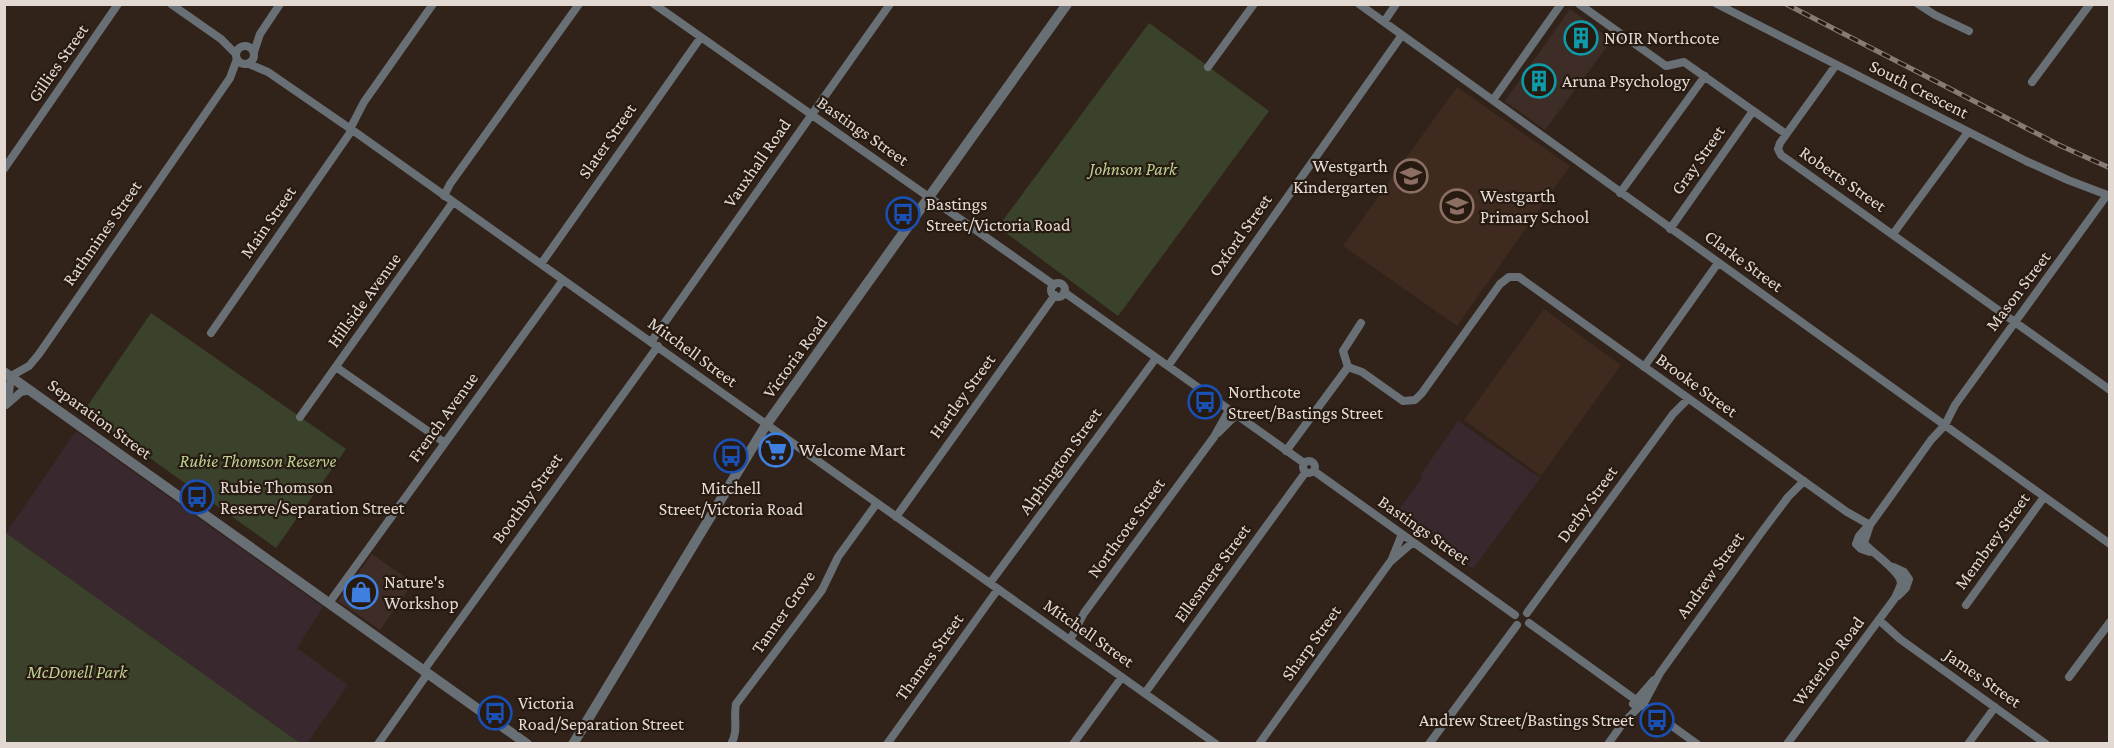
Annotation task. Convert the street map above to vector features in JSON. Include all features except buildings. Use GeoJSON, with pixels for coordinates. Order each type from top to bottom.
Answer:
{"type":"FeatureCollection","features":[{"type":"Feature","properties":{"kind":"street","name":"Gillies Street"},"geometry":{"type":"LineString","coordinates":[[4,169],[118,4]]}},
{"type":"Feature","properties":{"kind":"street"},"geometry":{"type":"LineString","coordinates":[[171,4],[221,39],[240,63],[251,59]]}},
{"type":"Feature","properties":{"kind":"street"},"geometry":{"type":"LineString","coordinates":[[251,59],[260,34],[280,4]]}},
{"type":"Feature","properties":{"kind":"street","name":"Main Street"},"geometry":{"type":"LineString","coordinates":[[211,333],[349,128],[364,102],[433,4]]}},
{"type":"Feature","properties":{"kind":"street"},"geometry":{"type":"LineString","coordinates":[[444,196],[450,184],[579,4]]}},
{"type":"Feature","properties":{"kind":"street","name":"Vauxhall Road"},"geometry":{"type":"LineString","coordinates":[[655,344],[890,4]]}},
{"type":"Feature","properties":{"kind":"street","name":"Victoria Road"},"geometry":{"type":"LineString","coordinates":[[573,744],[766,425],[1067,4]]}},
{"type":"Feature","properties":{"kind":"street"},"geometry":{"type":"LineString","coordinates":[[1208,67],[1254,4]]}},
{"type":"Feature","properties":{"kind":"street","name":"Clarke Street"},"geometry":{"type":"LineString","coordinates":[[1359,4],[2044,497],[2108,540]]}},
{"type":"Feature","properties":{"kind":"street"},"geometry":{"type":"LineString","coordinates":[[1384,22],[1396,4]]}},
{"type":"Feature","properties":{"kind":"street"},"geometry":{"type":"LineString","coordinates":[[1493,100],[1561,4]]}},
{"type":"Feature","properties":{"kind":"street","name":"Roberts Street"},"geometry":{"type":"LineString","coordinates":[[1579,4],[1666,66],[1684,62],[1786,134],[1778,149],[1781,155],[2109,390]]}},
{"type":"Feature","properties":{"kind":"street","name":"South Crescent"},"geometry":{"type":"LineString","coordinates":[[1717,4],[1968,132],[2058,176],[2108,196]]}},
{"type":"Feature","properties":{"kind":"street"},"geometry":{"type":"LineString","coordinates":[[1918,4],[1931,8],[1970,31]]}},
{"type":"Feature","properties":{"kind":"street"},"geometry":{"type":"LineString","coordinates":[[2032,82],[2090,4]]}},
{"type":"Feature","properties":{"kind":"street","name":"Bastings Street"},"geometry":{"type":"LineString","coordinates":[[660,6],[811,116],[1054,285]]}},
{"type":"Feature","properties":{"kind":"street"},"geometry":{"type":"LineString","coordinates":[[244,46],[260,34]]}},
{"type":"Feature","properties":{"kind":"street","name":"Oxford Street"},"geometry":{"type":"LineString","coordinates":[[1168,366],[1402,36]]}},
{"type":"Feature","properties":{"kind":"street","name":"Slater Street"},"geometry":{"type":"LineString","coordinates":[[541,264],[701,37]]}},
{"type":"Feature","properties":{"kind":"street"},"geometry":{"type":"LineString","coordinates":[[221,39],[244,46],[251,59]]}},
{"type":"Feature","properties":{"kind":"street","name":"Rathmines Street"},"geometry":{"type":"LineString","coordinates":[[230,78],[236,57],[244,46]]}},
{"type":"Feature","properties":{"kind":"street","name":"Mitchell Street"},"geometry":{"type":"LineString","coordinates":[[251,59],[1216,744]]}},
{"type":"Feature","properties":{"kind":"street","name":"Rathmines Street"},"geometry":{"type":"LineString","coordinates":[[8,374],[28,366],[230,78],[251,59]]}},
{"type":"Feature","properties":{"kind":"street"},"geometry":{"type":"LineString","coordinates":[[1786,134],[1836,65]]}},
{"type":"Feature","properties":{"kind":"street"},"geometry":{"type":"LineString","coordinates":[[1620,193],[1705,76]]}},
{"type":"Feature","properties":{"kind":"street","name":"Gray Street"},"geometry":{"type":"LineString","coordinates":[[1670,229],[1754,111]]}},
{"type":"Feature","properties":{"kind":"street"},"geometry":{"type":"LineString","coordinates":[[1893,234],[1968,132]]}},
{"type":"Feature","properties":{"kind":"street","name":"Mason Street"},"geometry":{"type":"LineString","coordinates":[[1860,542],[1942,423],[2108,196]]}},
{"type":"Feature","properties":{"kind":"street","name":"Hillside Avenue"},"geometry":{"type":"LineString","coordinates":[[300,417],[453,202]]}},
{"type":"Feature","properties":{"kind":"street"},"geometry":{"type":"LineString","coordinates":[[1644,367],[1718,263]]}},
{"type":"Feature","properties":{"kind":"street","name":"Brooke Street"},"geometry":{"type":"LineString","coordinates":[[1348,367],[1362,372],[1403,401],[1415,400],[1505,279],[1519,277],[1868,528]]}},
{"type":"Feature","properties":{"kind":"street","name":"French Avenue"},"geometry":{"type":"LineString","coordinates":[[329,603],[563,280]]}},
{"type":"Feature","properties":{"kind":"street"},"geometry":{"type":"LineString","coordinates":[[1062,284],[1064,292],[1059,296],[1055,295],[1052,289],[1054,285],[1062,284]]}},
{"type":"Feature","properties":{"kind":"street","name":"Bastings Street"},"geometry":{"type":"LineString","coordinates":[[1064,292],[1308,469],[1515,615]]}},
{"type":"Feature","properties":{"kind":"street","name":"Hartley Street"},"geometry":{"type":"LineString","coordinates":[[896,517],[1055,295]]}},
{"type":"Feature","properties":{"kind":"street"},"geometry":{"type":"LineString","coordinates":[[1286,451],[1348,367],[1343,351],[1361,323]]}},
{"type":"Feature","properties":{"kind":"street","name":"Boothby Street"},"geometry":{"type":"LineString","coordinates":[[378,744],[426,671],[655,344]]}},
{"type":"Feature","properties":{"kind":"street","name":"Alphington Street"},"geometry":{"type":"LineString","coordinates":[[990,584],[1156,358]]}},
{"type":"Feature","properties":{"kind":"street"},"geometry":{"type":"LineString","coordinates":[[336,367],[445,443]]}},
{"type":"Feature","properties":{"kind":"street"},"geometry":{"type":"LineString","coordinates":[[4,404],[9,393],[8,374]]}},
{"type":"Feature","properties":{"kind":"street","name":"Separation Street"},"geometry":{"type":"LineString","coordinates":[[8,374],[527,744]]}},
{"type":"Feature","properties":{"kind":"street"},"geometry":{"type":"LineString","coordinates":[[4,404],[21,392],[30,390]]}},
{"type":"Feature","properties":{"kind":"street","name":"Derby Street"},"geometry":{"type":"LineString","coordinates":[[1528,618],[1685,397]]}},
{"type":"Feature","properties":{"kind":"street","name":"Northcote Street"},"geometry":{"type":"LineString","coordinates":[[1070,640],[1084,614],[1232,412]]}},
{"type":"Feature","properties":{"kind":"street","name":"Ellesmere Street"},"geometry":{"type":"LineString","coordinates":[[1145,693],[1308,469]]}},
{"type":"Feature","properties":{"kind":"street","name":"Andrew Street"},"geometry":{"type":"LineString","coordinates":[[1608,744],[1801,479]]}},
{"type":"Feature","properties":{"kind":"street","name":"Membrey Street"},"geometry":{"type":"LineString","coordinates":[[1966,605],[2044,497]]}},
{"type":"Feature","properties":{"kind":"street","name":"Tanner Grove"},"geometry":{"type":"LineString","coordinates":[[731,744],[735,738],[736,704],[822,590],[838,556],[877,503]]}},
{"type":"Feature","properties":{"kind":"street","name":"Sharp Street"},"geometry":{"type":"LineString","coordinates":[[1259,744],[1390,562],[1402,534]]}},
{"type":"Feature","properties":{"kind":"street","name":"Sharp Street"},"geometry":{"type":"LineString","coordinates":[[1390,562],[1413,542]]}},
{"type":"Feature","properties":{"kind":"street","name":"Waterloo Road"},"geometry":{"type":"LineString","coordinates":[[1787,744],[1895,598],[1900,587],[1900,578],[1890,566],[1860,542]]}},
{"type":"Feature","properties":{"kind":"street","name":"Thames Street"},"geometry":{"type":"LineString","coordinates":[[887,744],[998,589]]}},
{"type":"Feature","properties":{"kind":"street"},"geometry":{"type":"LineString","coordinates":[[1528,618],[1523,627],[1517,625],[1514,619],[1515,615],[1521,611],[1638,702],[1697,744]]}},
{"type":"Feature","properties":{"kind":"street"},"geometry":{"type":"LineString","coordinates":[[2069,677],[2109,622]]}},
{"type":"Feature","properties":{"kind":"street","name":"James Street"},"geometry":{"type":"LineString","coordinates":[[1877,623],[2046,744]]}},
{"type":"Feature","properties":{"kind":"street"},"geometry":{"type":"LineString","coordinates":[[1429,744],[1517,625]]}},
{"type":"Feature","properties":{"kind":"street"},"geometry":{"type":"LineString","coordinates":[[1073,744],[1122,677]]}},
{"type":"Feature","properties":{"kind":"street"},"geometry":{"type":"LineString","coordinates":[[1968,744],[1995,707]]}},
{"type":"Feature","properties":{"kind":"shaded area"},"geometry":{"type":"Polygon","coordinates":[[[1570,9],[1612,40],[1545,130],[1505,101],[1570,9]]]}},
{"type":"Feature","properties":{"kind":"shaded area","name":"Westgarth Primary School"},"geometry":{"type":"Polygon","coordinates":[[[1457,87],[1570,166],[1457,326],[1343,246],[1457,87]]]}},
{"type":"Feature","properties":{"kind":"shaded area"},"geometry":{"type":"Polygon","coordinates":[[[1544,309],[1621,365],[1541,476],[1464,420],[1544,309]]]}},
{"type":"Feature","properties":{"kind":"shaded area"},"geometry":{"type":"Polygon","coordinates":[[[1458,421],[1540,478],[1473,569],[1396,513],[1421,480],[1422,473],[1458,421]]]}},
{"type":"Feature","properties":{"kind":"shaded area"},"geometry":{"type":"Polygon","coordinates":[[[76,431],[323,607],[297,648],[348,685],[307,743],[300,743],[6,533],[76,431]]]}},
{"type":"Feature","properties":{"kind":"shaded area"},"geometry":{"type":"Polygon","coordinates":[[[372,554],[413,583],[380,630],[338,601],[372,554]]]}},
{"type":"Feature","properties":{"kind":"green space","name":"Johnson Park"},"geometry":{"type":"Polygon","coordinates":[[[1149,23],[1269,111],[1118,316],[998,227],[1149,23]]]}},
{"type":"Feature","properties":{"kind":"green space","name":"Rubie Thomson Reserve"},"geometry":{"type":"Polygon","coordinates":[[[151,313],[346,449],[276,548],[84,411],[151,313]]]}},
{"type":"Feature","properties":{"kind":"green space","name":"McDonell Park"},"geometry":{"type":"Polygon","coordinates":[[[6,533],[300,743],[5,743],[6,533]]]}},
{"type":"Feature","properties":{"kind":"railway"},"geometry":{"type":"LineString","coordinates":[[1786,4],[2059,145],[2110,168]]}},
{"type":"Feature","properties":{"kind":"place","name":"NOIR Northcote"},"geometry":{"type":"Point","coordinates":[1581,38]}},
{"type":"Feature","properties":{"kind":"place","name":"Aruna Psychology"},"geometry":{"type":"Point","coordinates":[1539,81]}},
{"type":"Feature","properties":{"kind":"place","name":"Westgarth Kindergarten"},"geometry":{"type":"Point","coordinates":[1411,176]}},
{"type":"Feature","properties":{"kind":"place","name":"Westgarth Primary School"},"geometry":{"type":"Point","coordinates":[1457,206]}},
{"type":"Feature","properties":{"kind":"place","name":"Bastings Street/Victoria Road"},"geometry":{"type":"Point","coordinates":[903,214]}},
{"type":"Feature","properties":{"kind":"place","name":"Northcote Street/Bastings Street"},"geometry":{"type":"Point","coordinates":[1205,402]}},
{"type":"Feature","properties":{"kind":"place","name":"Welcome Mart"},"geometry":{"type":"Point","coordinates":[776,450]}},
{"type":"Feature","properties":{"kind":"place","name":"Mitchell Street/Victoria Road"},"geometry":{"type":"Point","coordinates":[731,456]}},
{"type":"Feature","properties":{"kind":"place","name":"Rubie Thomson Reserve/Separation Street"},"geometry":{"type":"Point","coordinates":[197,497]}},
{"type":"Feature","properties":{"kind":"place","name":"Nature's Workshop"},"geometry":{"type":"Point","coordinates":[361,592]}},
{"type":"Feature","properties":{"kind":"place","name":"Victoria Road/Separation Street"},"geometry":{"type":"Point","coordinates":[495,713]}},
{"type":"Feature","properties":{"kind":"place","name":"Andrew Street/Bastings Street"},"geometry":{"type":"Point","coordinates":[1657,720]}}]}
